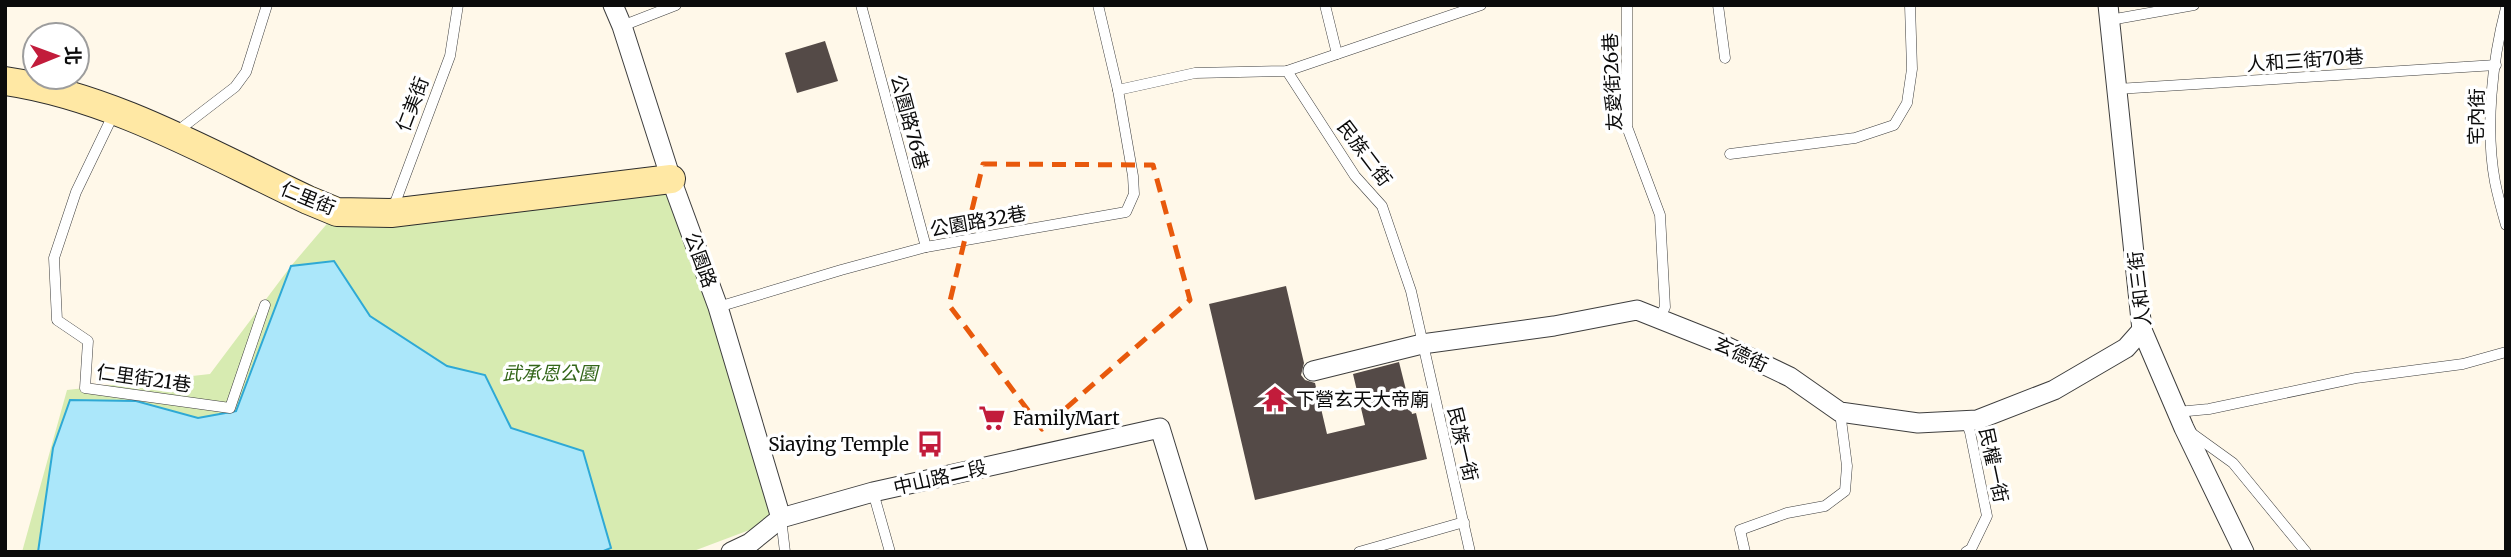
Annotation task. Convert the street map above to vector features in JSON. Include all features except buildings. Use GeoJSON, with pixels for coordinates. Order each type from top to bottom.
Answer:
{"type":"FeatureCollection","features":[{"type":"Feature","properties":{"kind":"street","name":"公園路"},"geometry":{"type":"LineString","coordinates":[[613,5],[718,307],[781,518]]}},
{"type":"Feature","properties":{"kind":"street","name":"人和三街"},"geometry":{"type":"LineString","coordinates":[[2109,13],[2142,330],[2181,420],[2244,552]]}},
{"type":"Feature","properties":{"kind":"street","name":"仁里街"},"geometry":{"type":"LineString","coordinates":[[5,80],[41,86],[116,109],[337,212],[391,213],[671,178]]}},
{"type":"Feature","properties":{"kind":"street","name":"玄德街"},"geometry":{"type":"LineString","coordinates":[[1313,371],[1422,344],[1555,326],[1637,310],[1715,341],[1790,377],[1839,412],[1918,423],[1966,421],[1978,420],[2054,390],[2126,348],[2142,330]]}},
{"type":"Feature","properties":{"kind":"street","name":"中山路二段"},"geometry":{"type":"LineString","coordinates":[[731,552],[750,543],[781,518],[873,492],[1160,428],[1198,552]]}},
{"type":"Feature","properties":{"kind":"lane"},"geometry":{"type":"LineString","coordinates":[[172,135],[235,87],[246,72],[267,5]]}},
{"type":"Feature","properties":{"kind":"lane","name":"仁美街"},"geometry":{"type":"LineString","coordinates":[[391,213],[450,56],[458,5]]}},
{"type":"Feature","properties":{"kind":"lane"},"geometry":{"type":"LineString","coordinates":[[622,26],[676,5]]}},
{"type":"Feature","properties":{"kind":"lane","name":"公園路76巷"},"geometry":{"type":"LineString","coordinates":[[861,5],[926,247]]}},
{"type":"Feature","properties":{"kind":"lane"},"geometry":{"type":"LineString","coordinates":[[1098,5],[1118,90],[1195,73],[1287,71],[1455,10],[1481,5]]}},
{"type":"Feature","properties":{"kind":"lane"},"geometry":{"type":"LineString","coordinates":[[1325,5],[1337,54]]}},
{"type":"Feature","properties":{"kind":"lane","name":"友愛街26巷"},"geometry":{"type":"LineString","coordinates":[[1627,5],[1627,127],[1660,215],[1665,307],[1659,319]]}},
{"type":"Feature","properties":{"kind":"lane"},"geometry":{"type":"LineString","coordinates":[[1718,5],[1725,58]]}},
{"type":"Feature","properties":{"kind":"lane"},"geometry":{"type":"LineString","coordinates":[[1730,153],[1855,138],[1894,125],[1907,103],[1912,69],[1910,5]]}},
{"type":"Feature","properties":{"kind":"lane"},"geometry":{"type":"LineString","coordinates":[[2109,13],[2194,5]]}},
{"type":"Feature","properties":{"kind":"lane","name":"宅內街"},"geometry":{"type":"LineString","coordinates":[[2506,8],[2499,33],[2490,110],[2495,180],[2506,225]]}},
{"type":"Feature","properties":{"kind":"lane","name":"人和三街70巷"},"geometry":{"type":"LineString","coordinates":[[2118,89],[2496,65]]}},
{"type":"Feature","properties":{"kind":"lane","name":"民族二街"},"geometry":{"type":"LineString","coordinates":[[1287,71],[1355,176],[1382,206],[1411,291],[1422,344]]}},
{"type":"Feature","properties":{"kind":"lane","name":"公園路32巷"},"geometry":{"type":"LineString","coordinates":[[718,307],[926,247],[1126,212],[1134,194],[1133,176],[1118,90]]}},
{"type":"Feature","properties":{"kind":"lane","name":"仁里街21巷"},"geometry":{"type":"LineString","coordinates":[[116,109],[76,192],[54,258],[57,320],[88,341],[85,388],[230,408],[265,305]]}},
{"type":"Feature","properties":{"kind":"lane","name":"民族一街"},"geometry":{"type":"LineString","coordinates":[[1422,344],[1470,552]]}},
{"type":"Feature","properties":{"kind":"lane"},"geometry":{"type":"LineString","coordinates":[[2306,552],[2233,463],[2181,420],[2209,409],[2356,378],[2463,364],[2506,352]]}},
{"type":"Feature","properties":{"kind":"lane"},"geometry":{"type":"LineString","coordinates":[[1745,552],[1740,530],[1787,513],[1825,506],[1845,491],[1847,466],[1839,412]]}},
{"type":"Feature","properties":{"kind":"lane","name":"民權一街"},"geometry":{"type":"LineString","coordinates":[[1966,421],[1987,516],[1971,550],[1966,552]]}},
{"type":"Feature","properties":{"kind":"lane"},"geometry":{"type":"LineString","coordinates":[[873,492],[890,552]]}},
{"type":"Feature","properties":{"kind":"lane"},"geometry":{"type":"LineString","coordinates":[[781,518],[785,552]]}},
{"type":"Feature","properties":{"kind":"lane"},"geometry":{"type":"LineString","coordinates":[[1359,552],[1464,522]]}},
{"type":"Feature","properties":{"kind":"highlighted area"},"geometry":{"type":"Polygon","coordinates":[[[983,164],[1153,165],[1190,300],[1042,429],[949,305],[983,164]]]}},
{"type":"Feature","properties":{"kind":"green space","name":"武承恩公園"},"geometry":{"type":"Polygon","coordinates":[[[671,179],[781,518],[691,552],[22,552],[67,390],[210,374],[291,266],[337,212],[671,179]]]}},
{"type":"Feature","properties":{"kind":"water"},"geometry":{"type":"Polygon","coordinates":[[[334,261],[370,316],[447,366],[485,375],[511,428],[583,451],[611,548],[601,552],[38,552],[53,448],[70,400],[136,401],[198,418],[236,411],[291,266],[334,261]]]}},
{"type":"Feature","properties":{"kind":"place","name":"下營玄天大帝廟"},"geometry":{"type":"Point","coordinates":[1275,399]}},
{"type":"Feature","properties":{"kind":"place","name":"FamilyMart"},"geometry":{"type":"Point","coordinates":[992,418]}},
{"type":"Feature","properties":{"kind":"place","name":"Siaying Temple"},"geometry":{"type":"Point","coordinates":[930,444]}}]}
